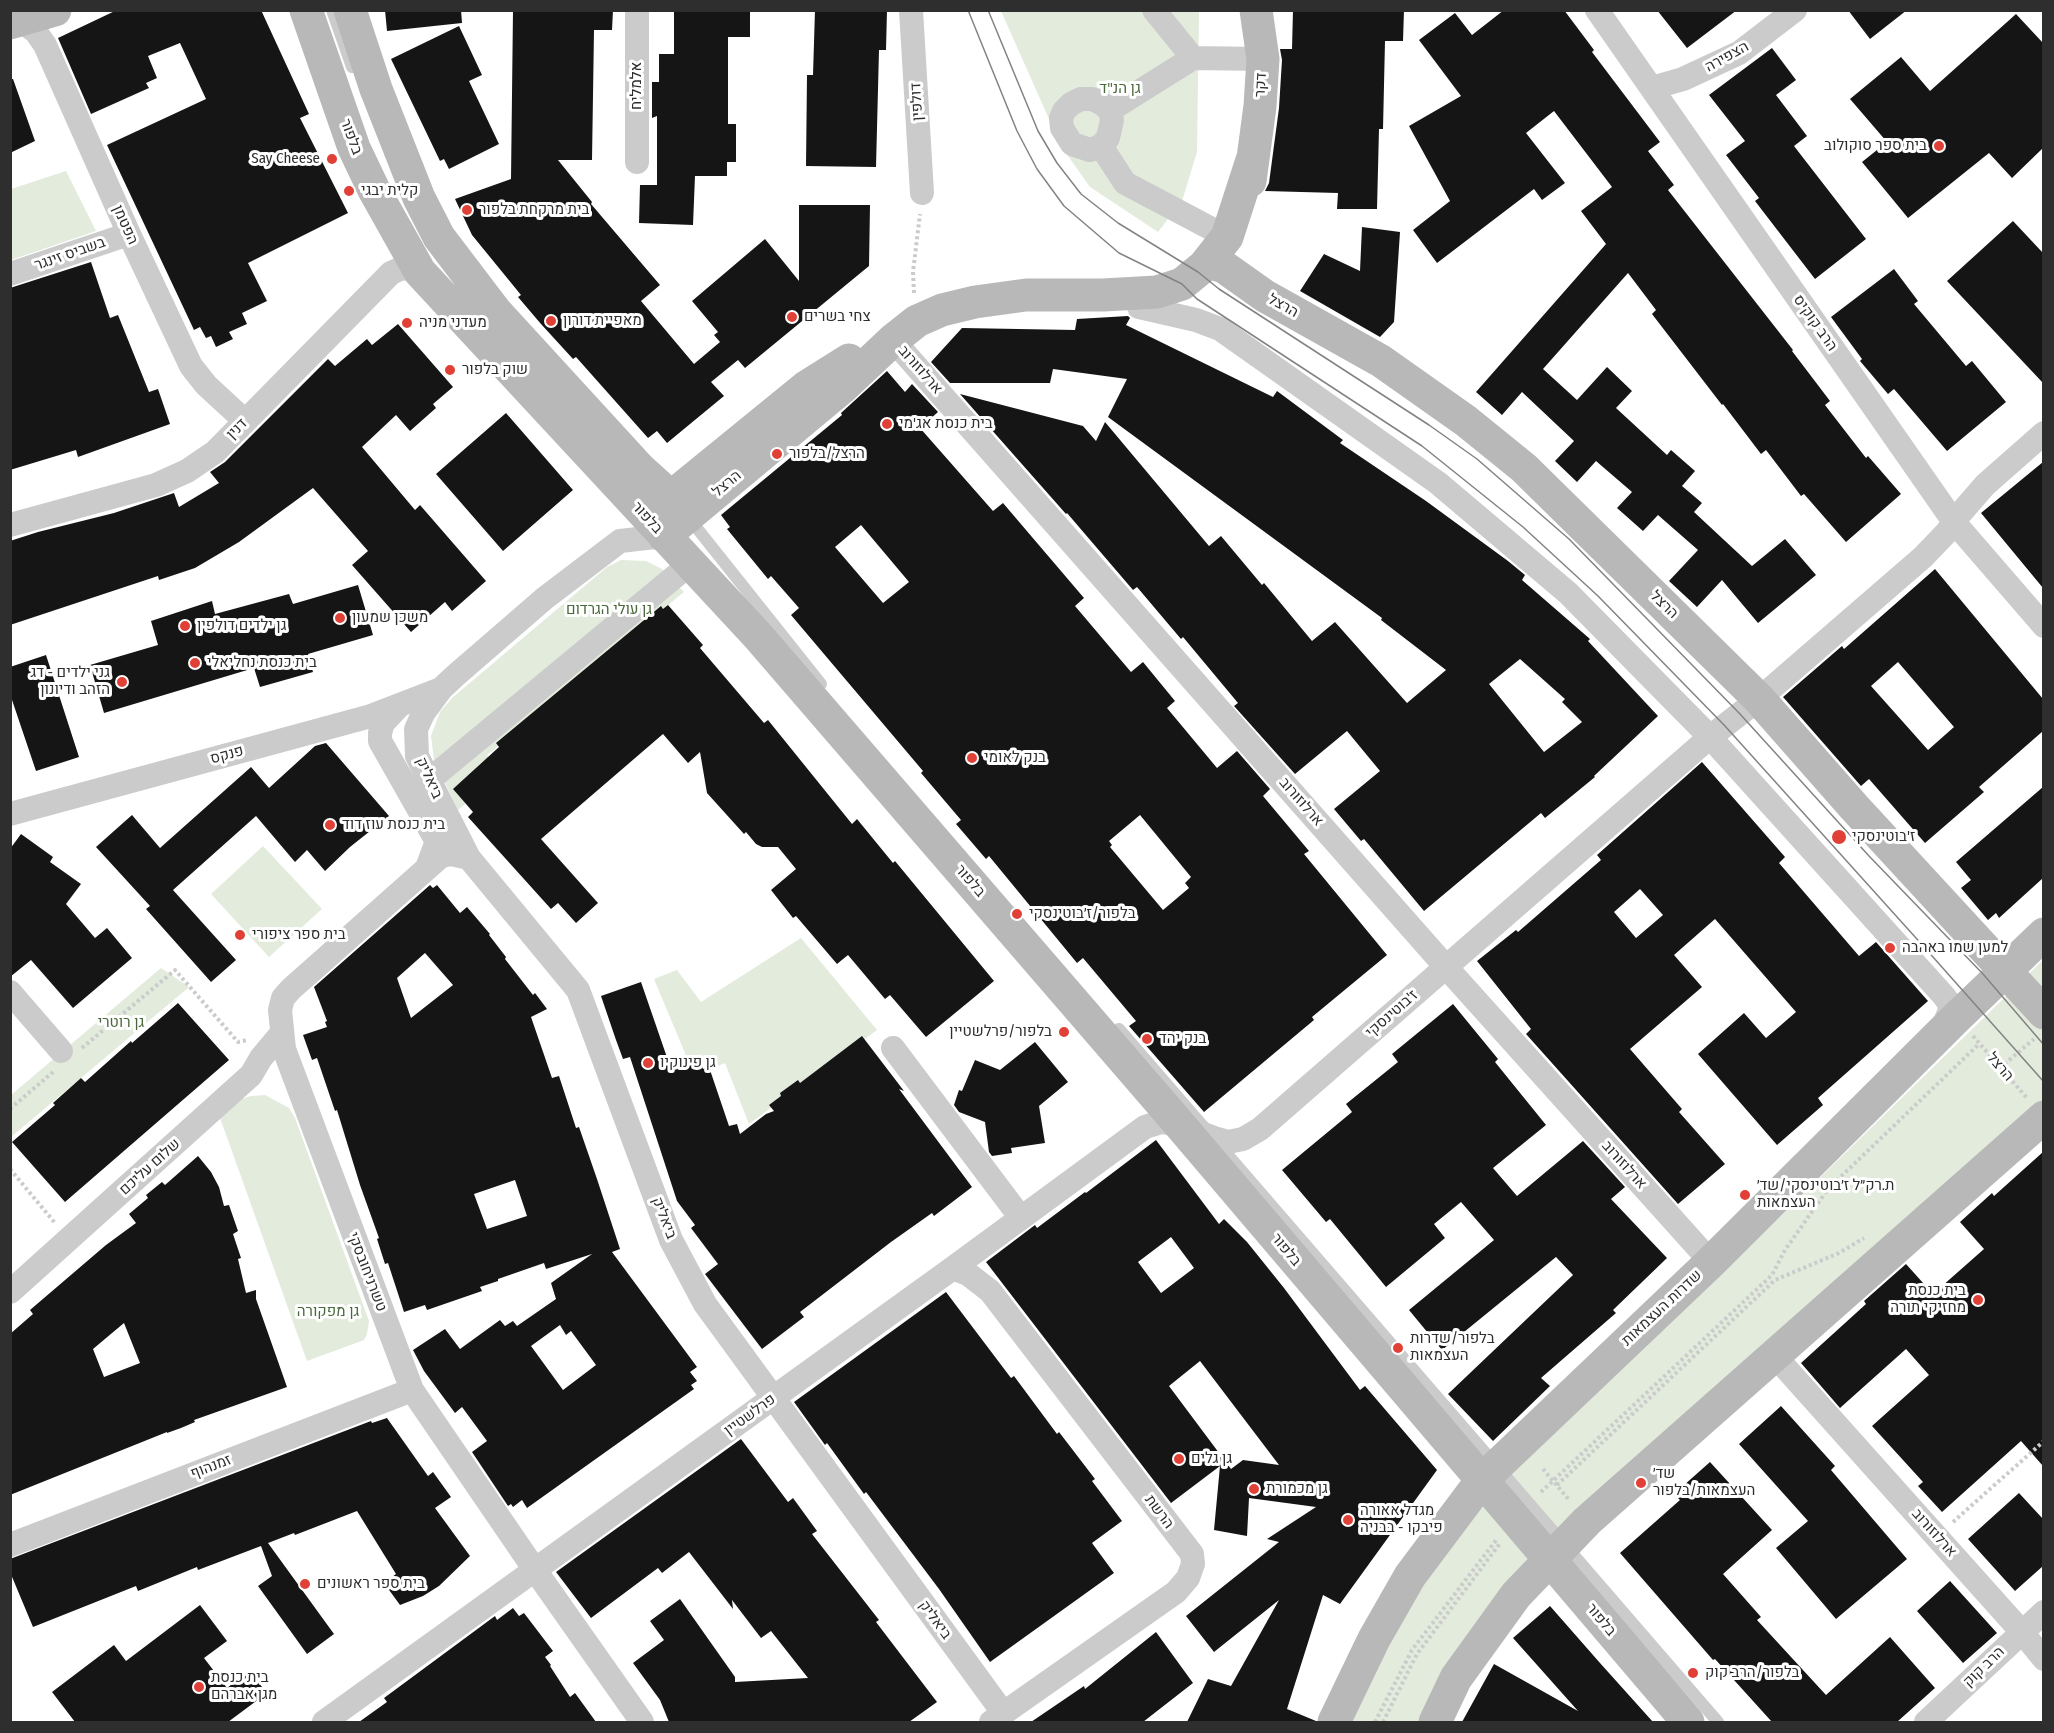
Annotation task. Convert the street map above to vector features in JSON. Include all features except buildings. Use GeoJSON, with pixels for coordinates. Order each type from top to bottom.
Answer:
{"type":"FeatureCollection","features":[{"type":"Feature","properties":{"kind":"street"},"geometry":{"type":"LineString","coordinates":[[15,22],[55,10]]}},
{"type":"Feature","properties":{"kind":"street","name":"בלפור"},"geometry":{"type":"LineString","coordinates":[[306,10],[348,133],[374,190],[420,272],[667,517]]}},
{"type":"Feature","properties":{"kind":"street","name":"בלפור"},"geometry":{"type":"LineString","coordinates":[[350,10],[375,89],[419,198],[439,237],[496,312],[639,468],[690,564],[757,635],[1180,1125],[1489,1473],[1516,1521],[1558,1553],[1688,1722]]}},
{"type":"Feature","properties":{"kind":"street","name":"אלמליח"},"geometry":{"type":"LineString","coordinates":[[637,10],[637,162]]}},
{"type":"Feature","properties":{"kind":"street","name":"דולפין"},"geometry":{"type":"LineString","coordinates":[[911,10],[922,193]]}},
{"type":"Feature","properties":{"kind":"street"},"geometry":{"type":"LineString","coordinates":[[1154,10],[1193,58]]}},
{"type":"Feature","properties":{"kind":"street","name":"דקר"},"geometry":{"type":"LineString","coordinates":[[1218,256],[1236,242],[1249,201],[1263,59],[1256,10]]}},
{"type":"Feature","properties":{"kind":"street","name":"הרב קוקיס"},"geometry":{"type":"LineString","coordinates":[[1597,10],[1954,522],[2043,626]]}},
{"type":"Feature","properties":{"kind":"street","name":"הצפירה"},"geometry":{"type":"LineString","coordinates":[[1652,88],[1683,79],[1739,53],[1795,10]]}},
{"type":"Feature","properties":{"kind":"street","name":"הפטמן"},"geometry":{"type":"LineString","coordinates":[[15,22],[36,32],[45,45],[191,366],[206,385],[245,421]]}},
{"type":"Feature","properties":{"kind":"street"},"geometry":{"type":"LineString","coordinates":[[1110,110],[1193,58],[1263,59]]}},
{"type":"Feature","properties":{"kind":"street"},"geometry":{"type":"LineString","coordinates":[[1081,99],[1092,99],[1110,110],[1111,129],[1108,138],[1101,146],[1090,150],[1072,144],[1062,128],[1061,118],[1064,111],[1081,99]]}},
{"type":"Feature","properties":{"kind":"street"},"geometry":{"type":"LineString","coordinates":[[1101,146],[1125,183],[1218,256]]}},
{"type":"Feature","properties":{"kind":"street","name":"דקר"},"geometry":{"type":"LineString","coordinates":[[1218,256],[1252,160]]}},
{"type":"Feature","properties":{"kind":"street"},"geometry":{"type":"LineString","coordinates":[[1249,201],[1242,253],[1247,267],[1265,296]]}},
{"type":"Feature","properties":{"kind":"street","name":"בשביס זינגר"},"geometry":{"type":"LineString","coordinates":[[10,274],[129,234]]}},
{"type":"Feature","properties":{"kind":"street","name":"הרצל"},"geometry":{"type":"LineString","coordinates":[[667,517],[708,467],[806,387],[861,353],[953,307],[1026,295],[1157,292],[1182,284],[1218,256]]}},
{"type":"Feature","properties":{"kind":"street","name":"הרצל"},"geometry":{"type":"LineString","coordinates":[[1218,256],[1265,296],[1381,361],[1466,421],[1524,468],[1760,699],[1854,807],[2005,971],[2040,1025]]}},
{"type":"Feature","properties":{"kind":"street","name":"הרצל"},"geometry":{"type":"LineString","coordinates":[[1139,307],[1197,299],[1212,284],[1218,256]]}},
{"type":"Feature","properties":{"kind":"street","name":"דנין"},"geometry":{"type":"LineString","coordinates":[[10,525],[156,485],[187,471],[215,452],[391,273],[411,268],[420,272]]}},
{"type":"Feature","properties":{"kind":"street","name":"הרצל"},"geometry":{"type":"LineString","coordinates":[[1026,295],[1139,307],[1196,320],[1220,329],[1438,483],[1568,593],[1710,737],[1944,996],[1949,1003],[1950,1010],[1948,1026]]}},
{"type":"Feature","properties":{"kind":"street","name":"הרצל"},"geometry":{"type":"LineString","coordinates":[[441,689],[545,598],[597,540],[610,530],[667,517],[844,386],[905,330]]}},
{"type":"Feature","properties":{"kind":"street","name":"ארלוזורוב"},"geometry":{"type":"LineString","coordinates":[[905,330],[1446,967],[1711,1262]]}},
{"type":"Feature","properties":{"kind":"street","name":"ז'בוטינסקי"},"geometry":{"type":"LineString","coordinates":[[1180,1125],[1228,1142],[1243,1139],[1260,1129],[1710,737],[1760,699],[1923,557],[1985,485],[2043,433]]}},
{"type":"Feature","properties":{"kind":"street"},"geometry":{"type":"LineString","coordinates":[[639,468],[681,475],[708,467]]}},
{"type":"Feature","properties":{"kind":"street"},"geometry":{"type":"LineString","coordinates":[[429,781],[690,564]]}},
{"type":"Feature","properties":{"kind":"street","name":"ביאליק"},"geometry":{"type":"LineString","coordinates":[[441,689],[423,712],[416,729],[417,756],[469,858],[578,990],[671,1239],[705,1304],[997,1718]]}},
{"type":"Feature","properties":{"kind":"street","name":"פנקס"},"geometry":{"type":"LineString","coordinates":[[10,814],[371,716],[441,689]]}},
{"type":"Feature","properties":{"kind":"street","name":"ביאליק"},"geometry":{"type":"LineString","coordinates":[[399,706],[383,723],[380,741],[435,838],[434,851],[427,868]]}},
{"type":"Feature","properties":{"kind":"street","name":"טשרניחובסקי"},"geometry":{"type":"LineString","coordinates":[[469,858],[450,854],[441,856],[283,998],[281,1032],[284,1049],[411,1390],[642,1722]]}},
{"type":"Feature","properties":{"kind":"street","name":"שדרות העצמאות"},"geometry":{"type":"LineString","coordinates":[[1334,1722],[1374,1639],[1410,1576],[1489,1473],[1711,1262],[2043,934]]}},
{"type":"Feature","properties":{"kind":"street"},"geometry":{"type":"LineString","coordinates":[[10,992],[66,1057]]}},
{"type":"Feature","properties":{"kind":"street","name":"שלום עליכם"},"geometry":{"type":"LineString","coordinates":[[10,1292],[251,1075],[281,1032]]}},
{"type":"Feature","properties":{"kind":"street"},"geometry":{"type":"LineString","coordinates":[[894,1048],[1021,1218]]}},
{"type":"Feature","properties":{"kind":"street"},"geometry":{"type":"LineString","coordinates":[[1435,1722],[1456,1678],[1516,1594],[1587,1521],[1774,1355],[2029,1138],[2032,1109]]}},
{"type":"Feature","properties":{"kind":"street","name":"פרלשטיין"},"geometry":{"type":"LineString","coordinates":[[324,1722],[1145,1127],[1161,1122],[1180,1125]]}},
{"type":"Feature","properties":{"kind":"street","name":"הרשת"},"geometry":{"type":"LineString","coordinates":[[953,1268],[968,1274],[990,1291],[1192,1554],[1193,1564],[1188,1578],[1176,1592],[997,1718]]}},
{"type":"Feature","properties":{"kind":"street","name":"ארלוזורוב"},"geometry":{"type":"LineString","coordinates":[[1774,1355],[2021,1631],[2043,1659]]}},
{"type":"Feature","properties":{"kind":"street","name":"זמנהוף"},"geometry":{"type":"LineString","coordinates":[[10,1545],[411,1390]]}},
{"type":"Feature","properties":{"kind":"street","name":"הרב קוק"},"geometry":{"type":"LineString","coordinates":[[1926,1722],[2043,1612]]}},
{"type":"Feature","properties":{"kind":"lane"},"geometry":{"type":"LineString","coordinates":[[320,10],[349,76],[332,10]]}},
{"type":"Feature","properties":{"kind":"lane"},"geometry":{"type":"LineString","coordinates":[[366,145],[374,190]]}},
{"type":"Feature","properties":{"kind":"lane"},"geometry":{"type":"LineString","coordinates":[[419,224],[440,252],[463,270]]}},
{"type":"Feature","properties":{"kind":"lane","name":"בלפור"},"geometry":{"type":"LineString","coordinates":[[667,517],[828,693]]}},
{"type":"Feature","properties":{"kind":"lane","name":"בלפור"},"geometry":{"type":"LineString","coordinates":[[1113,1023],[1214,1138],[1489,1473]]}},
{"type":"Feature","properties":{"kind":"lane","name":"בלפור"},"geometry":{"type":"LineString","coordinates":[[1558,1553],[1718,1722]]}},
{"type":"Feature","properties":{"kind":"path"},"geometry":{"type":"LineString","coordinates":[[905,330],[922,193]]}},
{"type":"Feature","properties":{"kind":"path"},"geometry":{"type":"LineString","coordinates":[[10,1109],[66,1057],[175,970],[238,1042],[281,1032]]}},
{"type":"Feature","properties":{"kind":"path"},"geometry":{"type":"LineString","coordinates":[[2000,1068],[2040,1025]]}},
{"type":"Feature","properties":{"kind":"path","name":"הרצל"},"geometry":{"type":"LineString","coordinates":[[1948,1026],[1979,1044],[2032,1109]]}},
{"type":"Feature","properties":{"kind":"path"},"geometry":{"type":"LineString","coordinates":[[1375,1722],[1412,1650],[1516,1521],[1553,1481],[1772,1275],[1785,1250],[1828,1190],[1979,1044]]}},
{"type":"Feature","properties":{"kind":"path"},"geometry":{"type":"LineString","coordinates":[[10,1169],[69,1239]]}},
{"type":"Feature","properties":{"kind":"path"},"geometry":{"type":"LineString","coordinates":[[1557,1485],[1775,1280],[1839,1253],[1872,1233]]}},
{"type":"Feature","properties":{"kind":"path"},"geometry":{"type":"LineString","coordinates":[[1937,1537],[2043,1441]]}},
{"type":"Feature","properties":{"kind":"path"},"geometry":{"type":"LineString","coordinates":[[1543,1469],[1575,1506]]}},
{"type":"Feature","properties":{"kind":"path"},"geometry":{"type":"LineString","coordinates":[[1383,1722],[1417,1654],[1516,1521]]}},
{"type":"Feature","properties":{"kind":"green space","name":"גן הנ\"ד"},"geometry":{"type":"Polygon","coordinates":[[[1001,11],[1199,11],[1197,152],[1182,201],[1158,232],[1090,187],[1061,146],[1001,11]]]}},
{"type":"Feature","properties":{"kind":"green space"},"geometry":{"type":"Polygon","coordinates":[[[66,171],[96,231],[11,260],[11,189],[66,171]]]}},
{"type":"Feature","properties":{"kind":"green space","name":"גן עולי הגרדום"},"geometry":{"type":"Polygon","coordinates":[[[621,560],[646,561],[662,569],[684,592],[487,755],[502,773],[458,810],[434,760],[431,736],[440,712],[452,698],[607,567],[621,560]]]}},
{"type":"Feature","properties":{"kind":"green space"},"geometry":{"type":"Polygon","coordinates":[[[263,846],[322,909],[269,957],[211,894],[263,846]]]}},
{"type":"Feature","properties":{"kind":"green space"},"geometry":{"type":"Polygon","coordinates":[[[801,938],[877,1030],[749,1124],[725,1063],[718,1066],[714,1057],[690,1065],[654,979],[677,970],[701,1002],[801,938]]]}},
{"type":"Feature","properties":{"kind":"green space"},"geometry":{"type":"Polygon","coordinates":[[[2043,960],[2043,1103],[1583,1509],[1426,1722],[1347,1722],[1405,1607],[1488,1497],[1714,1281],[2043,960]]]}},
{"type":"Feature","properties":{"kind":"green space","name":"גן רוטרי"},"geometry":{"type":"Polygon","coordinates":[[[161,968],[189,987],[11,1137],[11,1095],[161,968]]]}},
{"type":"Feature","properties":{"kind":"green space","name":"גן מפקורה"},"geometry":{"type":"Polygon","coordinates":[[[265,1095],[289,1108],[295,1118],[369,1321],[364,1340],[307,1361],[219,1115],[238,1100],[265,1095]]]}},
{"type":"Feature","properties":{"kind":"tram line"},"geometry":{"type":"LineString","coordinates":[[968,10],[1017,131],[1037,169],[1064,206],[1119,253],[1182,284],[1197,299],[1422,446],[1523,527],[1598,596],[1725,726],[2044,1082]]}},
{"type":"Feature","properties":{"kind":"tram line"},"geometry":{"type":"LineString","coordinates":[[988,10],[1038,131],[1057,163],[1081,194],[1118,223],[1198,272],[1219,289],[1429,425],[1477,459],[1569,539],[1740,714],[1869,856],[1983,974],[2044,1045]]}},
{"type":"Feature","properties":{"kind":"place","name":"בית ספר סוקולוב"},"geometry":{"type":"Point","coordinates":[1939,146]}},
{"type":"Feature","properties":{"kind":"place","name":"Say Cheese"},"geometry":{"type":"Point","coordinates":[332,159]}},
{"type":"Feature","properties":{"kind":"place","name":"קלית יבגי"},"geometry":{"type":"Point","coordinates":[349,191]}},
{"type":"Feature","properties":{"kind":"place","name":"בית מרקחת בלפור"},"geometry":{"type":"Point","coordinates":[467,210]}},
{"type":"Feature","properties":{"kind":"place","name":"צחי בשרים"},"geometry":{"type":"Point","coordinates":[792,317]}},
{"type":"Feature","properties":{"kind":"place","name":"מאפיית דורון"},"geometry":{"type":"Point","coordinates":[551,321]}},
{"type":"Feature","properties":{"kind":"place","name":"מעדני מניה"},"geometry":{"type":"Point","coordinates":[407,323]}},
{"type":"Feature","properties":{"kind":"place","name":"שוק בלפור"},"geometry":{"type":"Point","coordinates":[450,370]}},
{"type":"Feature","properties":{"kind":"place","name":"בית כנסת אג'מי"},"geometry":{"type":"Point","coordinates":[887,424]}},
{"type":"Feature","properties":{"kind":"place","name":"הרצל/בלפור"},"geometry":{"type":"Point","coordinates":[777,454]}},
{"type":"Feature","properties":{"kind":"place","name":"משכן שמעון"},"geometry":{"type":"Point","coordinates":[340,618]}},
{"type":"Feature","properties":{"kind":"place","name":"גן ילדים דולפין"},"geometry":{"type":"Point","coordinates":[185,626]}},
{"type":"Feature","properties":{"kind":"place","name":"בית כנסת נחליאלי"},"geometry":{"type":"Point","coordinates":[195,663]}},
{"type":"Feature","properties":{"kind":"place","name":"גני ילדים - דג הזהב ודיונון"},"geometry":{"type":"Point","coordinates":[122,682]}},
{"type":"Feature","properties":{"kind":"place","name":"בנק לאומי"},"geometry":{"type":"Point","coordinates":[972,758]}},
{"type":"Feature","properties":{"kind":"place","name":"בית כנסת עוז דוד"},"geometry":{"type":"Point","coordinates":[330,825]}},
{"type":"Feature","properties":{"kind":"place","name":"ז'בוטינסקי"},"geometry":{"type":"Point","coordinates":[1839,837]}},
{"type":"Feature","properties":{"kind":"place","name":"בלפור/ז׳בוטינסקי"},"geometry":{"type":"Point","coordinates":[1017,914]}},
{"type":"Feature","properties":{"kind":"place","name":"בית ספר ציפורי"},"geometry":{"type":"Point","coordinates":[240,935]}},
{"type":"Feature","properties":{"kind":"place","name":"למען שמו באהבה"},"geometry":{"type":"Point","coordinates":[1890,948]}},
{"type":"Feature","properties":{"kind":"place","name":"בלפור/פרלשטיין"},"geometry":{"type":"Point","coordinates":[1064,1032]}},
{"type":"Feature","properties":{"kind":"place","name":"בנק יהד"},"geometry":{"type":"Point","coordinates":[1147,1039]}},
{"type":"Feature","properties":{"kind":"place","name":"גן פינוקיו"},"geometry":{"type":"Point","coordinates":[648,1063]}},
{"type":"Feature","properties":{"kind":"place","name":"ת.רק״ל ז׳בוטינסקי/שד׳ העצמאות"},"geometry":{"type":"Point","coordinates":[1745,1195]}},
{"type":"Feature","properties":{"kind":"place","name":"בית כנסת מחזיקי תורה"},"geometry":{"type":"Point","coordinates":[1978,1300]}},
{"type":"Feature","properties":{"kind":"place","name":"בלפור/שדרות העצמאות"},"geometry":{"type":"Point","coordinates":[1398,1348]}},
{"type":"Feature","properties":{"kind":"place","name":"גן גלים"},"geometry":{"type":"Point","coordinates":[1179,1459]}},
{"type":"Feature","properties":{"kind":"place","name":"שד׳ העצמאות/בלפור"},"geometry":{"type":"Point","coordinates":[1641,1483]}},
{"type":"Feature","properties":{"kind":"place","name":"גן מכמורת"},"geometry":{"type":"Point","coordinates":[1254,1489]}},
{"type":"Feature","properties":{"kind":"place","name":"מגדל אאורה פיבקו - בבניה"},"geometry":{"type":"Point","coordinates":[1348,1520]}},
{"type":"Feature","properties":{"kind":"place","name":"בית ספר ראשונים"},"geometry":{"type":"Point","coordinates":[305,1584]}},
{"type":"Feature","properties":{"kind":"place","name":"בלפור/הרב קוק"},"geometry":{"type":"Point","coordinates":[1693,1673]}},
{"type":"Feature","properties":{"kind":"place","name":"בית כנסת מגן אברהם"},"geometry":{"type":"Point","coordinates":[199,1687]}}]}
